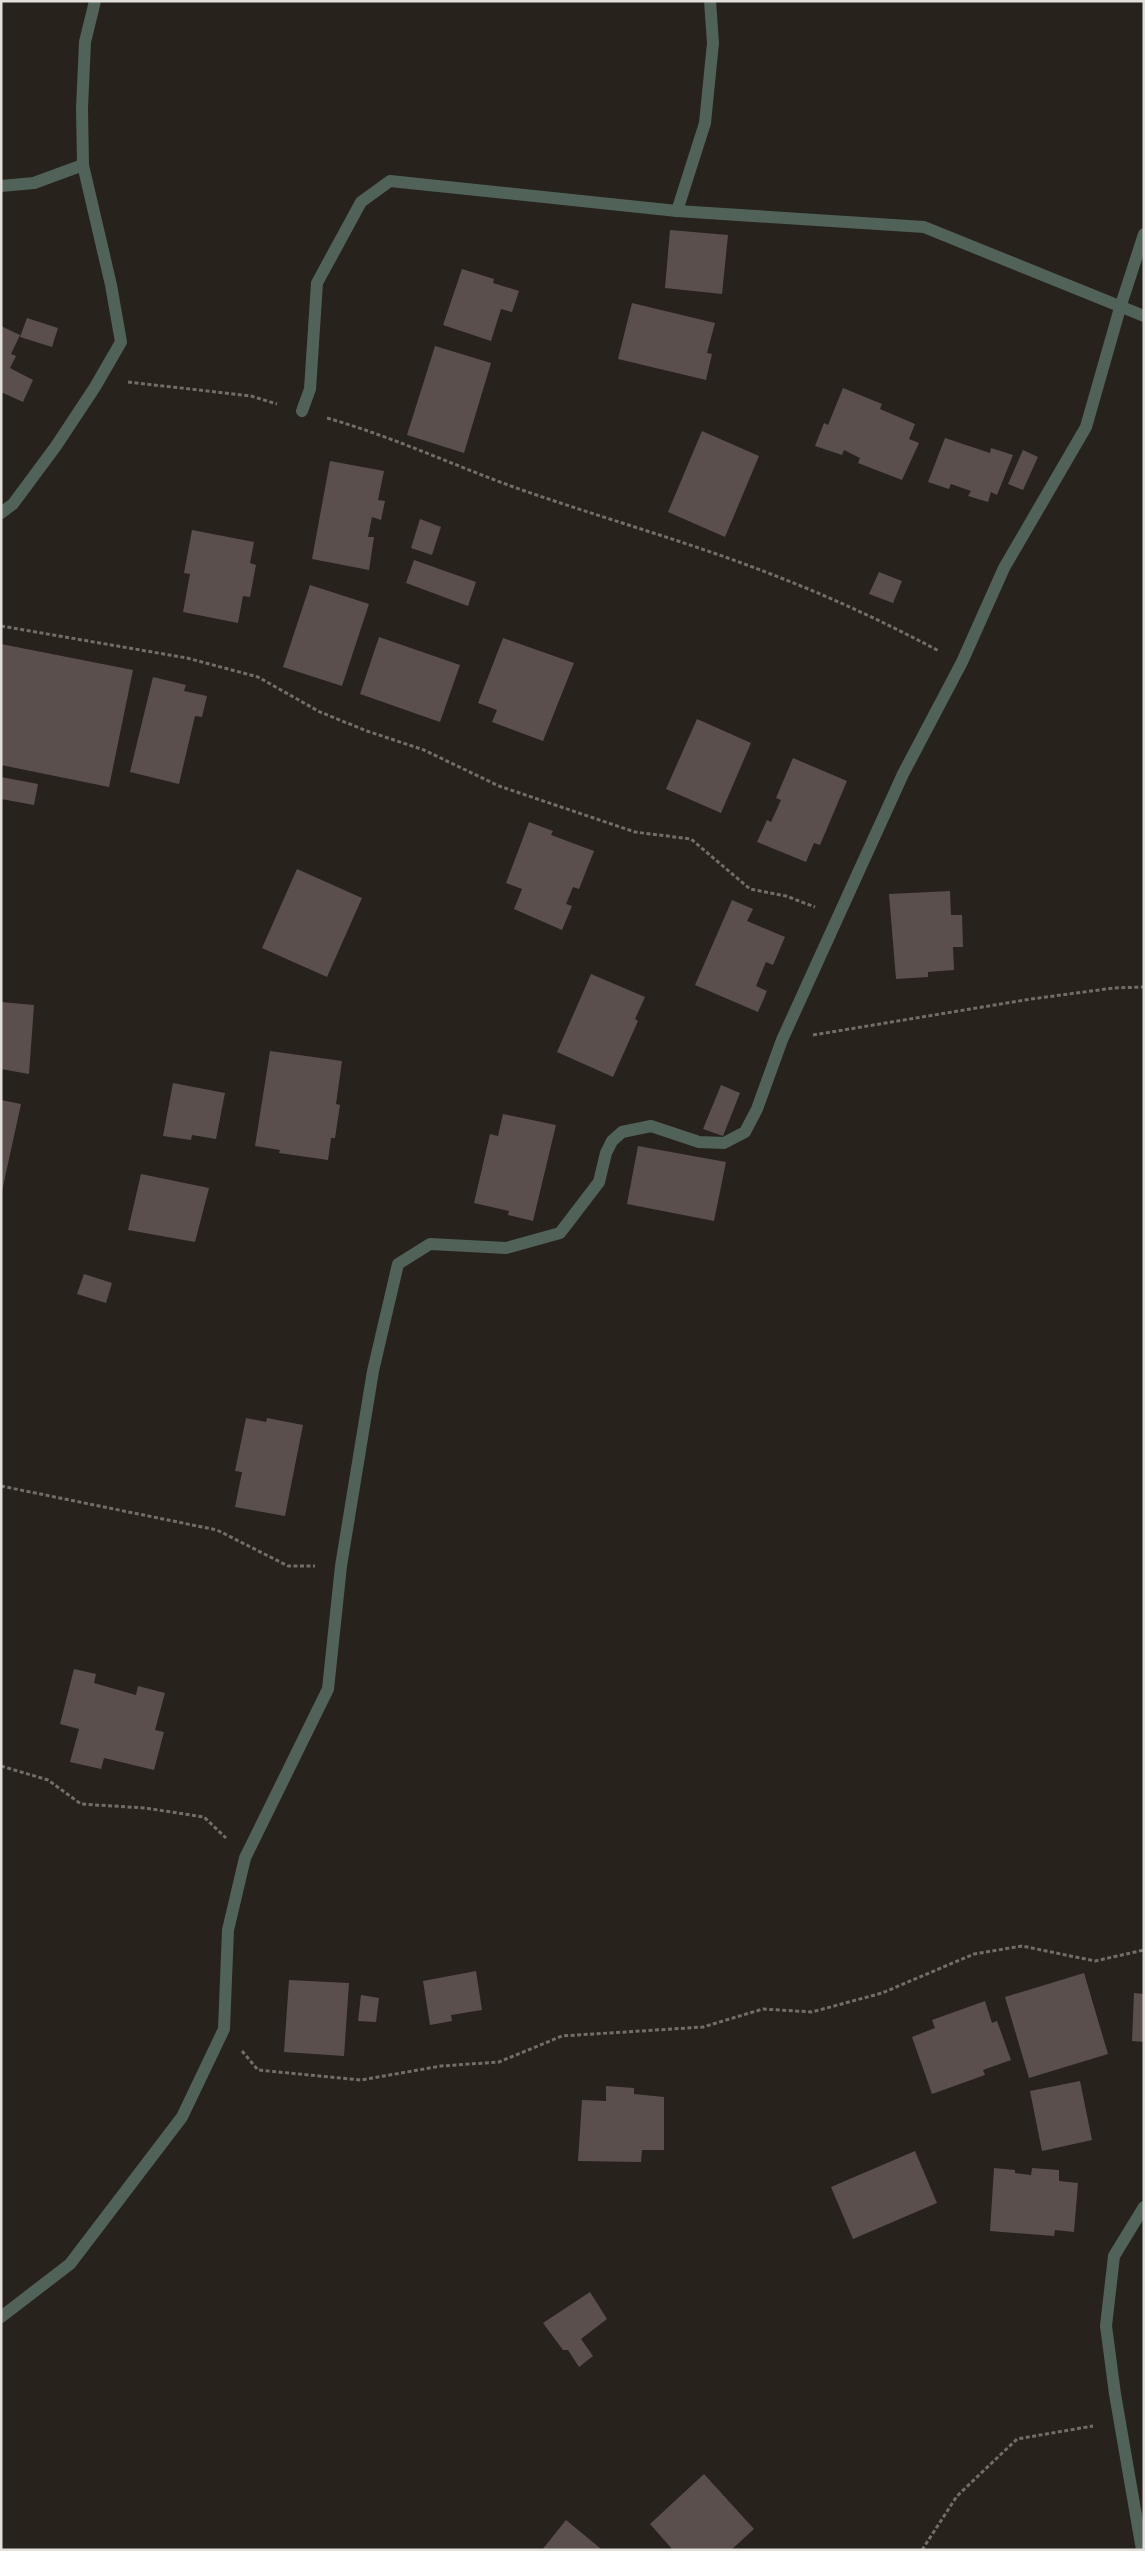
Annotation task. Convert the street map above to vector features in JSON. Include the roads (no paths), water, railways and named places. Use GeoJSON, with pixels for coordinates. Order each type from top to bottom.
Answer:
{"type":"FeatureCollection","features":[{"type":"Feature","properties":{"kind":"street"},"geometry":{"type":"LineString","coordinates":[[1,513],[13,504],[56,446],[100,379],[121,342],[112,285],[83,165],[84,42],[95,1]]}},
{"type":"Feature","properties":{"kind":"street"},"geometry":{"type":"LineString","coordinates":[[677,212],[704,123],[713,43],[710,1]]}},
{"type":"Feature","properties":{"kind":"street"},"geometry":{"type":"LineString","coordinates":[[1,186],[34,183],[83,165]]}},
{"type":"Feature","properties":{"kind":"street"},"geometry":{"type":"LineString","coordinates":[[302,411],[310,389],[317,283],[361,202],[390,181],[677,212],[924,228],[1144,316]]}},
{"type":"Feature","properties":{"kind":"street"},"geometry":{"type":"LineString","coordinates":[[1,2317],[70,2264],[182,2117],[224,2029],[228,1930],[245,1858],[328,1689],[341,1566],[372,1371],[398,1264],[430,1244],[506,1248],[560,1233],[599,1182],[606,1153],[612,1141],[622,1132],[651,1126],[699,1142],[724,1143],[745,1132],[757,1108],[782,1040],[904,774],[962,662],[1004,568],[1086,427],[1120,308],[1144,234]]}},
{"type":"Feature","properties":{"kind":"street"},"geometry":{"type":"LineString","coordinates":[[1142,2550],[1106,2326],[1114,2256],[1144,2207]]}}]}
